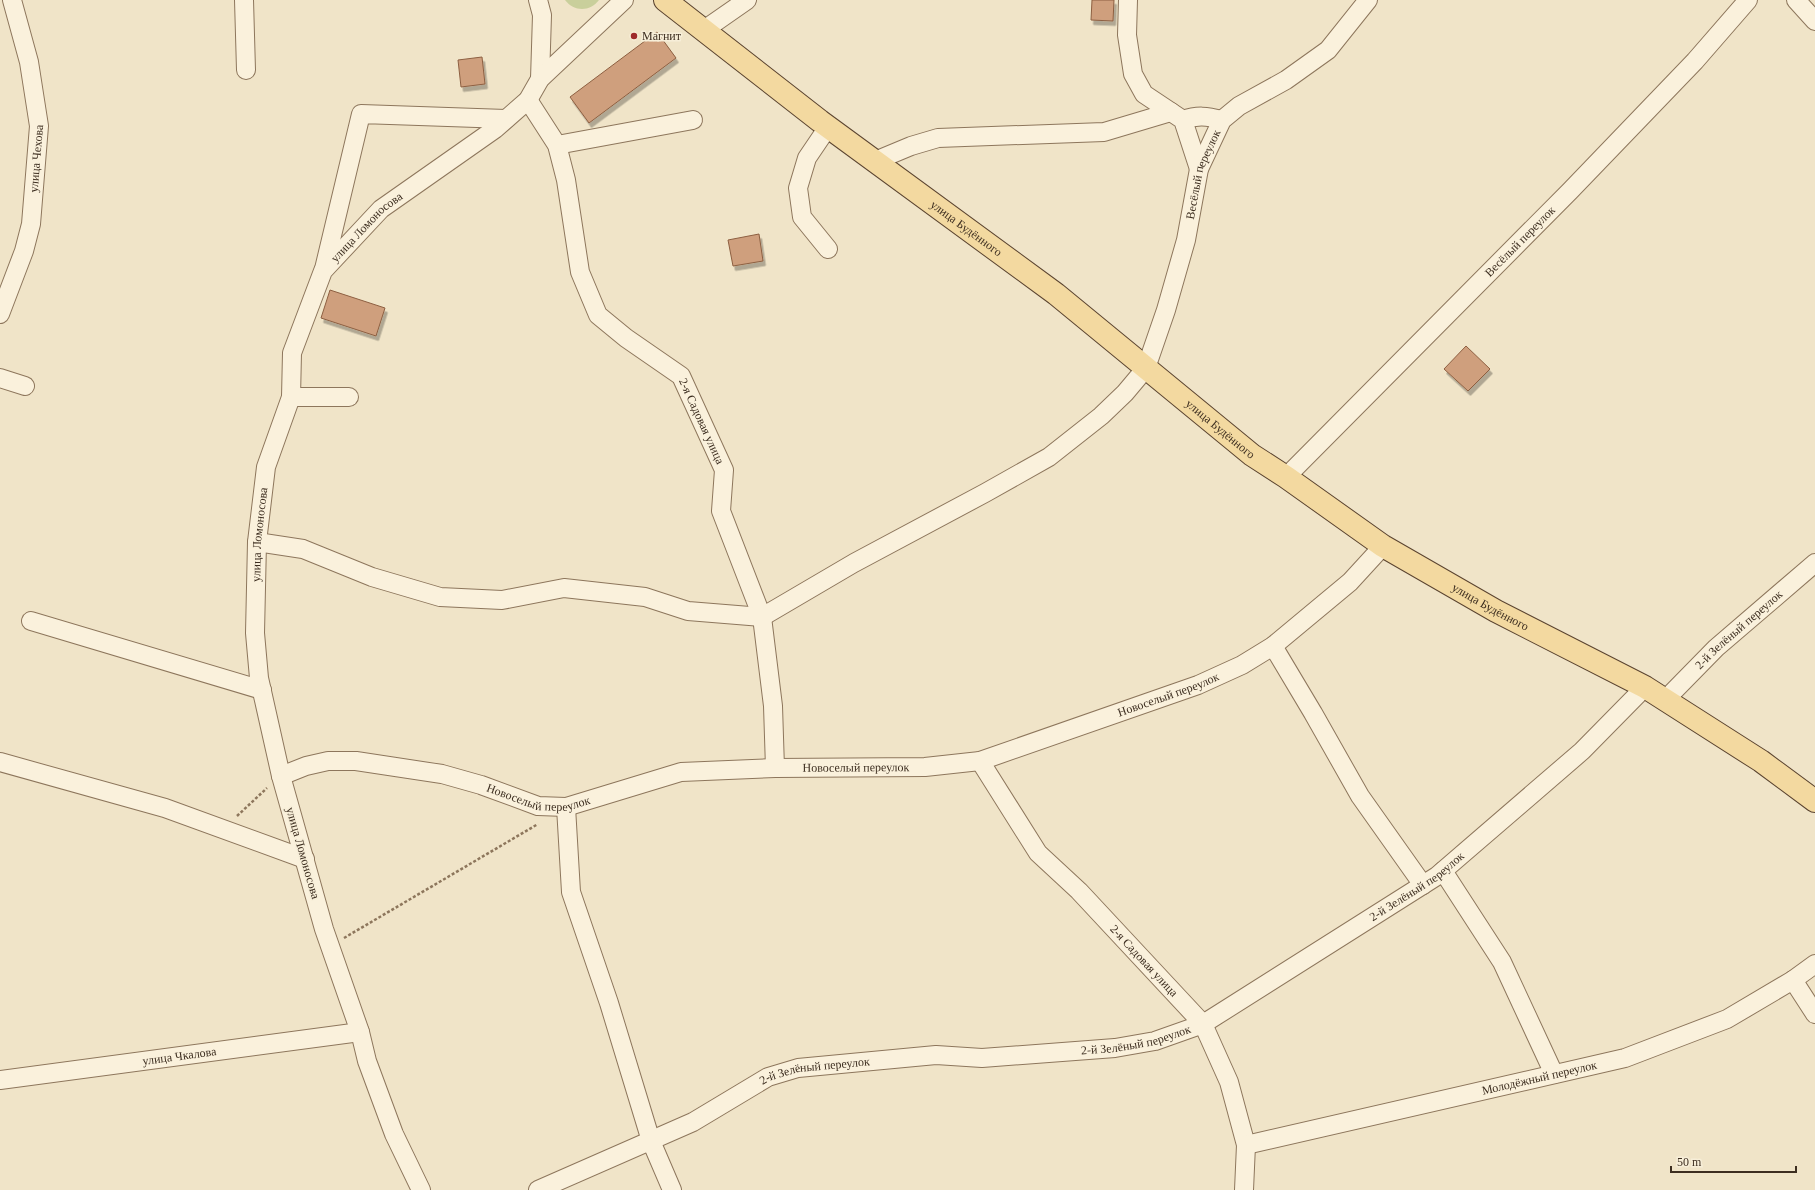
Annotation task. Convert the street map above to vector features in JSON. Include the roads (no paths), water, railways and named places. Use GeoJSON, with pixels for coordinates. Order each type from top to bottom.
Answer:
{"type":"FeatureCollection","features":[{"type":"Feature","properties":{"kind":"main road","name":"улица Будённого"},"geometry":{"type":"LineString","coordinates":[[665,0],[828,127],[1056,294],[1252,455],[1384,546],[1496,611],[1645,687],[1755,757],[1815,801]]}},
{"type":"Feature","properties":{"kind":"street","name":"улица Чехова"},"geometry":{"type":"LineString","coordinates":[[0,314],[24,251],[32,224],[39,126],[29,62],[12,0]]}},
{"type":"Feature","properties":{"kind":"street"},"geometry":{"type":"LineString","coordinates":[[244,0],[246,70]]}},
{"type":"Feature","properties":{"kind":"street"},"geometry":{"type":"LineString","coordinates":[[538,0],[542,15],[540,79]]}},
{"type":"Feature","properties":{"kind":"street","name":"улица Ломоносова"},"geometry":{"type":"LineString","coordinates":[[421,1190],[394,1134],[367,1061],[360,1032],[330,946],[281,776],[262,690],[255,633],[257,542],[266,467],[291,397],[292,353],[323,271],[382,209],[495,128],[528,100],[540,79],[624,0]]}},
{"type":"Feature","properties":{"kind":"street"},"geometry":{"type":"LineString","coordinates":[[704,30],[747,0]]}},
{"type":"Feature","properties":{"kind":"street"},"geometry":{"type":"LineString","coordinates":[[1128,0],[1127,35],[1133,74],[1144,94],[1177,116],[1199,169]]}},
{"type":"Feature","properties":{"kind":"street","name":"Весёлый переулок"},"geometry":{"type":"LineString","coordinates":[[762,617],[854,562],[985,493],[1049,456],[1101,416],[1125,394],[1146,368],[1166,310],[1186,240],[1199,169],[1222,120],[1239,106],[1286,80],[1328,50],[1368,0]]}},
{"type":"Feature","properties":{"kind":"street","name":"Весёлый переулок"},"geometry":{"type":"LineString","coordinates":[[1286,477],[1581,180],[1695,61],[1748,0]]}},
{"type":"Feature","properties":{"kind":"street"},"geometry":{"type":"LineString","coordinates":[[1796,0],[1815,21]]}},
{"type":"Feature","properties":{"kind":"street","name":"2-я Садовая улица"},"geometry":{"type":"LineString","coordinates":[[528,100],[557,145],[566,180],[580,272],[598,315],[626,338],[681,376],[724,470],[721,511],[762,617],[773,706],[775,768]]}},
{"type":"Feature","properties":{"kind":"street"},"geometry":{"type":"LineString","coordinates":[[323,271],[361,114],[506,119]]}},
{"type":"Feature","properties":{"kind":"street"},"geometry":{"type":"LineString","coordinates":[[875,161],[911,146],[938,138],[1104,132],[1177,116],[1207,116],[1222,120]]}},
{"type":"Feature","properties":{"kind":"street"},"geometry":{"type":"LineString","coordinates":[[557,145],[693,120]]}},
{"type":"Feature","properties":{"kind":"street"},"geometry":{"type":"LineString","coordinates":[[828,127],[807,158],[798,188],[802,217],[828,249]]}},
{"type":"Feature","properties":{"kind":"street"},"geometry":{"type":"LineString","coordinates":[[0,378],[25,386]]}},
{"type":"Feature","properties":{"kind":"street"},"geometry":{"type":"LineString","coordinates":[[291,397],[350,397]]}},
{"type":"Feature","properties":{"kind":"street"},"geometry":{"type":"LineString","coordinates":[[257,542],[303,549],[372,577],[440,596],[502,600],[564,588],[645,596],[688,611],[762,617]]}},
{"type":"Feature","properties":{"kind":"street","name":"Новоселый переулок"},"geometry":{"type":"LineString","coordinates":[[281,776],[306,766],[328,761],[356,761],[442,774],[481,785],[538,806],[566,807],[681,772],[775,768],[925,767],[980,761],[1198,685],[1242,665],[1273,646],[1350,582],[1384,546]]}},
{"type":"Feature","properties":{"kind":"street","name":"2-й Зелёный переулок"},"geometry":{"type":"LineString","coordinates":[[1665,700],[1716,648],[1815,563]]}},
{"type":"Feature","properties":{"kind":"street"},"geometry":{"type":"LineString","coordinates":[[30,620],[262,690]]}},
{"type":"Feature","properties":{"kind":"street"},"geometry":{"type":"LineString","coordinates":[[1273,646],[1360,796],[1423,885]]}},
{"type":"Feature","properties":{"kind":"street","name":"2-й Зелёный переулок"},"geometry":{"type":"LineString","coordinates":[[538,1190],[693,1122],[768,1077],[798,1068],[936,1055],[982,1058],[1115,1048],[1155,1041],[1203,1024],[1443,871],[1582,751],[1645,687]]}},
{"type":"Feature","properties":{"kind":"street","name":"2-я Садовая улица"},"geometry":{"type":"LineString","coordinates":[[980,761],[1038,853],[1079,890],[1203,1024],[1229,1082],[1246,1145],[1244,1190]]}},
{"type":"Feature","properties":{"kind":"street"},"geometry":{"type":"LineString","coordinates":[[0,762],[165,808],[305,859]]}},
{"type":"Feature","properties":{"kind":"street"},"geometry":{"type":"LineString","coordinates":[[566,807],[571,892],[609,1004],[651,1141],[672,1190]]}},
{"type":"Feature","properties":{"kind":"street"},"geometry":{"type":"LineString","coordinates":[[1443,871],[1502,962],[1554,1074]]}},
{"type":"Feature","properties":{"kind":"street","name":"Молодёжный переулок"},"geometry":{"type":"LineString","coordinates":[[1246,1145],[1625,1058],[1727,1019],[1793,980],[1815,964]]}},
{"type":"Feature","properties":{"kind":"street"},"geometry":{"type":"LineString","coordinates":[[1793,980],[1815,1014]]}},
{"type":"Feature","properties":{"kind":"street","name":"улица Чкалова"},"geometry":{"type":"LineString","coordinates":[[0,1080],[360,1032]]}},
{"type":"Feature","properties":{"kind":"place","name":"Магнит"},"geometry":{"type":"Point","coordinates":[634,36]}}]}
